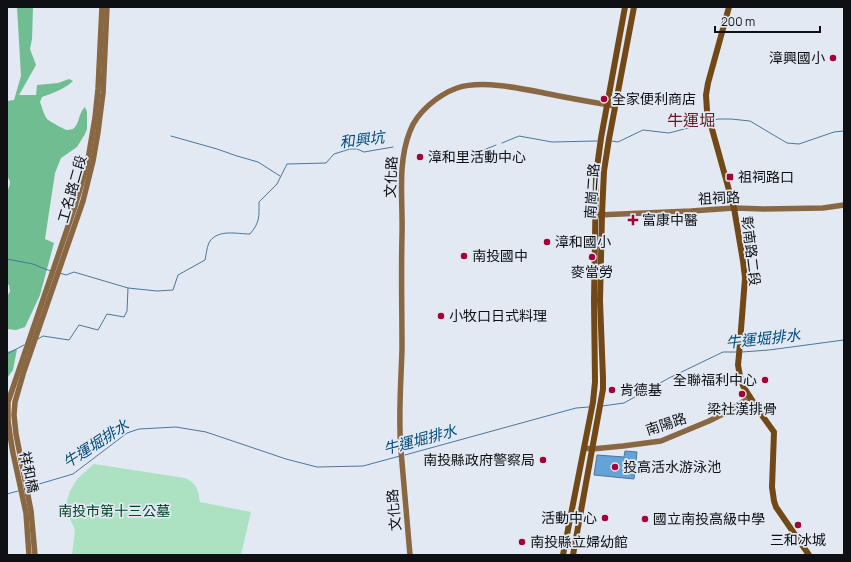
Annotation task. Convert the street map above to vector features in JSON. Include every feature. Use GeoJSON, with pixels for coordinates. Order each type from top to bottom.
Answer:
{"type":"FeatureCollection","features":[{"type":"Feature","properties":{"kind":"main road","name":"南崗二路"},"geometry":{"type":"LineString","coordinates":[[599,215],[596,175],[601,138],[625,7]]}},
{"type":"Feature","properties":{"kind":"main road","name":"南崗二路"},"geometry":{"type":"LineString","coordinates":[[592,449],[601,402],[603,378],[598,271],[599,215],[604,170],[634,7]]}},
{"type":"Feature","properties":{"kind":"main road","name":"彰南路二段"},"geometry":{"type":"LineString","coordinates":[[729,7],[708,83],[706,102],[709,122],[734,208],[743,261],[745,278],[738,365],[743,386],[774,432],[772,487],[776,507],[809,555]]}},
{"type":"Feature","properties":{"kind":"main road","name":"南崗二路"},"geometry":{"type":"LineString","coordinates":[[584,448],[593,402],[595,382],[594,301],[598,271]]}},
{"type":"Feature","properties":{"kind":"main road"},"geometry":{"type":"LineString","coordinates":[[563,555],[584,448]]}},
{"type":"Feature","properties":{"kind":"main road"},"geometry":{"type":"LineString","coordinates":[[573,555],[592,449]]}},
{"type":"Feature","properties":{"kind":"street"},"geometry":{"type":"LineString","coordinates":[[98,119],[102,7]]}},
{"type":"Feature","properties":{"kind":"street"},"geometry":{"type":"LineString","coordinates":[[98,119],[103,93],[107,7]]}},
{"type":"Feature","properties":{"kind":"street","name":"文化路"},"geometry":{"type":"LineString","coordinates":[[410,555],[403,484],[400,412],[402,348],[402,171],[405,149],[415,120],[423,110],[447,93],[456,88],[479,84],[524,89],[615,106]]}},
{"type":"Feature","properties":{"kind":"street","name":"工名路二段"},"geometry":{"type":"LineString","coordinates":[[28,353],[63,250],[83,201],[93,162],[98,119]]}},
{"type":"Feature","properties":{"kind":"street","name":"祖祠路"},"geometry":{"type":"LineString","coordinates":[[599,215],[734,208],[814,208],[844,205]]}},
{"type":"Feature","properties":{"kind":"street","name":"祥和橋"},"geometry":{"type":"LineString","coordinates":[[28,353],[15,402],[14,415],[29,512]]}},
{"type":"Feature","properties":{"kind":"street","name":"祥和橋"},"geometry":{"type":"LineString","coordinates":[[28,353],[8,402],[8,420],[13,453],[29,512]]}},
{"type":"Feature","properties":{"kind":"street","name":"南陽路"},"geometry":{"type":"LineString","coordinates":[[584,448],[592,449],[661,441],[709,421],[729,411],[750,397]]}},
{"type":"Feature","properties":{"kind":"street"},"geometry":{"type":"LineString","coordinates":[[29,512],[29,555]]}},
{"type":"Feature","properties":{"kind":"street"},"geometry":{"type":"LineString","coordinates":[[29,512],[35,555]]}},
{"type":"Feature","properties":{"kind":"green space"},"geometry":{"type":"Polygon","coordinates":[[[17,7],[33,7],[32,39],[30,49],[36,65],[19,95],[36,95],[37,85],[58,83],[69,79],[73,81],[63,89],[42,97],[40,102],[47,119],[67,130],[75,127],[81,112],[85,107],[87,112],[87,129],[77,147],[61,158],[55,173],[45,239],[54,243],[40,295],[25,327],[16,330],[7,329],[7,297],[10,291],[9,285],[7,284],[7,192],[10,183],[7,178],[7,101],[14,100],[21,76],[17,7]]]}},
{"type":"Feature","properties":{"kind":"green space"},"geometry":{"type":"Polygon","coordinates":[[[17,349],[13,370],[7,378],[7,352],[17,349]]]}},
{"type":"Feature","properties":{"kind":"green space","name":"南投市第十三公墓"},"geometry":{"type":"Polygon","coordinates":[[[94,464],[185,478],[192,482],[196,487],[200,502],[251,512],[241,555],[72,555],[75,530],[70,519],[63,513],[70,491],[78,478],[94,464]]]}},
{"type":"Feature","properties":{"kind":"water","name":"投高活水游泳池"},"geometry":{"type":"Polygon","coordinates":[[[625,451],[637,452],[634,479],[594,475],[597,455],[624,457],[625,451]]]}},
{"type":"Feature","properties":{"kind":"waterway","name":"和興坑"},"geometry":{"type":"LineString","coordinates":[[712,121],[718,119],[750,121],[787,143],[799,144],[834,132],[844,131]]}},
{"type":"Feature","properties":{"kind":"waterway","name":"和興坑"},"geometry":{"type":"LineString","coordinates":[[612,141],[618,142],[643,130],[669,133],[707,123]]}},
{"type":"Feature","properties":{"kind":"waterway"},"geometry":{"type":"LineString","coordinates":[[171,136],[258,162],[280,176]]}},
{"type":"Feature","properties":{"kind":"waterway","name":"和興坑"},"geometry":{"type":"LineString","coordinates":[[502,143],[519,136],[552,142],[597,141]]}},
{"type":"Feature","properties":{"kind":"waterway","name":"和興坑"},"geometry":{"type":"LineString","coordinates":[[445,160],[454,162],[496,145]]}},
{"type":"Feature","properties":{"kind":"waterway","name":"和興坑"},"geometry":{"type":"LineString","coordinates":[[60,273],[66,275],[74,272],[128,288],[157,291],[173,290],[178,275],[205,260],[207,248],[210,241],[214,237],[228,233],[250,234],[256,226],[258,219],[259,202],[277,184],[287,164],[326,163],[334,154],[350,149],[357,149],[364,152],[393,147]]}},
{"type":"Feature","properties":{"kind":"waterway"},"geometry":{"type":"LineString","coordinates":[[7,259],[33,264],[51,271]]}},
{"type":"Feature","properties":{"kind":"waterway","name":"和興坑"},"geometry":{"type":"LineString","coordinates":[[38,339],[43,336],[69,340],[79,325],[98,330],[107,314],[124,317],[127,311],[128,288]]}},
{"type":"Feature","properties":{"kind":"waterway","name":"牛運堀排水"},"geometry":{"type":"LineString","coordinates":[[742,352],[844,340]]}},
{"type":"Feature","properties":{"kind":"waterway","name":"和興坑"},"geometry":{"type":"LineString","coordinates":[[7,354],[24,345]]}},
{"type":"Feature","properties":{"kind":"waterway","name":"牛運堀排水"},"geometry":{"type":"LineString","coordinates":[[602,406],[624,403],[669,378],[723,352],[737,352]]}},
{"type":"Feature","properties":{"kind":"waterway","name":"牛運堀排水"},"geometry":{"type":"LineString","coordinates":[[405,455],[576,408],[589,407]]}},
{"type":"Feature","properties":{"kind":"waterway","name":"牛運堀排水"},"geometry":{"type":"LineString","coordinates":[[29,487],[73,474],[127,433],[139,429],[176,427],[206,432],[286,459],[317,467],[363,466],[400,456]]}},
{"type":"Feature","properties":{"kind":"waterway","name":"牛運堀排水"},"geometry":{"type":"LineString","coordinates":[[7,494],[18,491]]}},
{"type":"Feature","properties":{"kind":"place","name":"漳興國小"},"geometry":{"type":"Point","coordinates":[833,58]}},
{"type":"Feature","properties":{"kind":"place","name":"全家便利商店"},"geometry":{"type":"Point","coordinates":[604,99]}},
{"type":"Feature","properties":{"kind":"place","name":"漳和里活動中心"},"geometry":{"type":"Point","coordinates":[420,157]}},
{"type":"Feature","properties":{"kind":"place","name":"祖祠路口"},"geometry":{"type":"Point","coordinates":[730,177]}},
{"type":"Feature","properties":{"kind":"place","name":"富康中醫"},"geometry":{"type":"Point","coordinates":[633,220]}},
{"type":"Feature","properties":{"kind":"place","name":"漳和國小"},"geometry":{"type":"Point","coordinates":[547,242]}},
{"type":"Feature","properties":{"kind":"place","name":"南投國中"},"geometry":{"type":"Point","coordinates":[464,256]}},
{"type":"Feature","properties":{"kind":"place","name":"麥當勞"},"geometry":{"type":"Point","coordinates":[592,257]}},
{"type":"Feature","properties":{"kind":"place","name":"小牧口日式料理"},"geometry":{"type":"Point","coordinates":[441,316]}},
{"type":"Feature","properties":{"kind":"place","name":"全聯福利中心"},"geometry":{"type":"Point","coordinates":[765,380]}},
{"type":"Feature","properties":{"kind":"place","name":"肯德基"},"geometry":{"type":"Point","coordinates":[612,390]}},
{"type":"Feature","properties":{"kind":"place","name":"梁社漢排骨"},"geometry":{"type":"Point","coordinates":[742,394]}},
{"type":"Feature","properties":{"kind":"place","name":"南投縣政府警察局"},"geometry":{"type":"Point","coordinates":[543,460]}},
{"type":"Feature","properties":{"kind":"place","name":"投高活水游泳池"},"geometry":{"type":"Point","coordinates":[615,467]}},
{"type":"Feature","properties":{"kind":"place","name":"活動中心"},"geometry":{"type":"Point","coordinates":[605,518]}},
{"type":"Feature","properties":{"kind":"place","name":"國立南投高級中學"},"geometry":{"type":"Point","coordinates":[645,519]}},
{"type":"Feature","properties":{"kind":"place","name":"三和冰城"},"geometry":{"type":"Point","coordinates":[798,525]}},
{"type":"Feature","properties":{"kind":"place","name":"南投縣立婦幼館"},"geometry":{"type":"Point","coordinates":[522,542]}},
{"type":"Feature","properties":{"kind":"district","name":"牛運堀"},"geometry":{"type":"Point","coordinates":[691,120]}}]}
